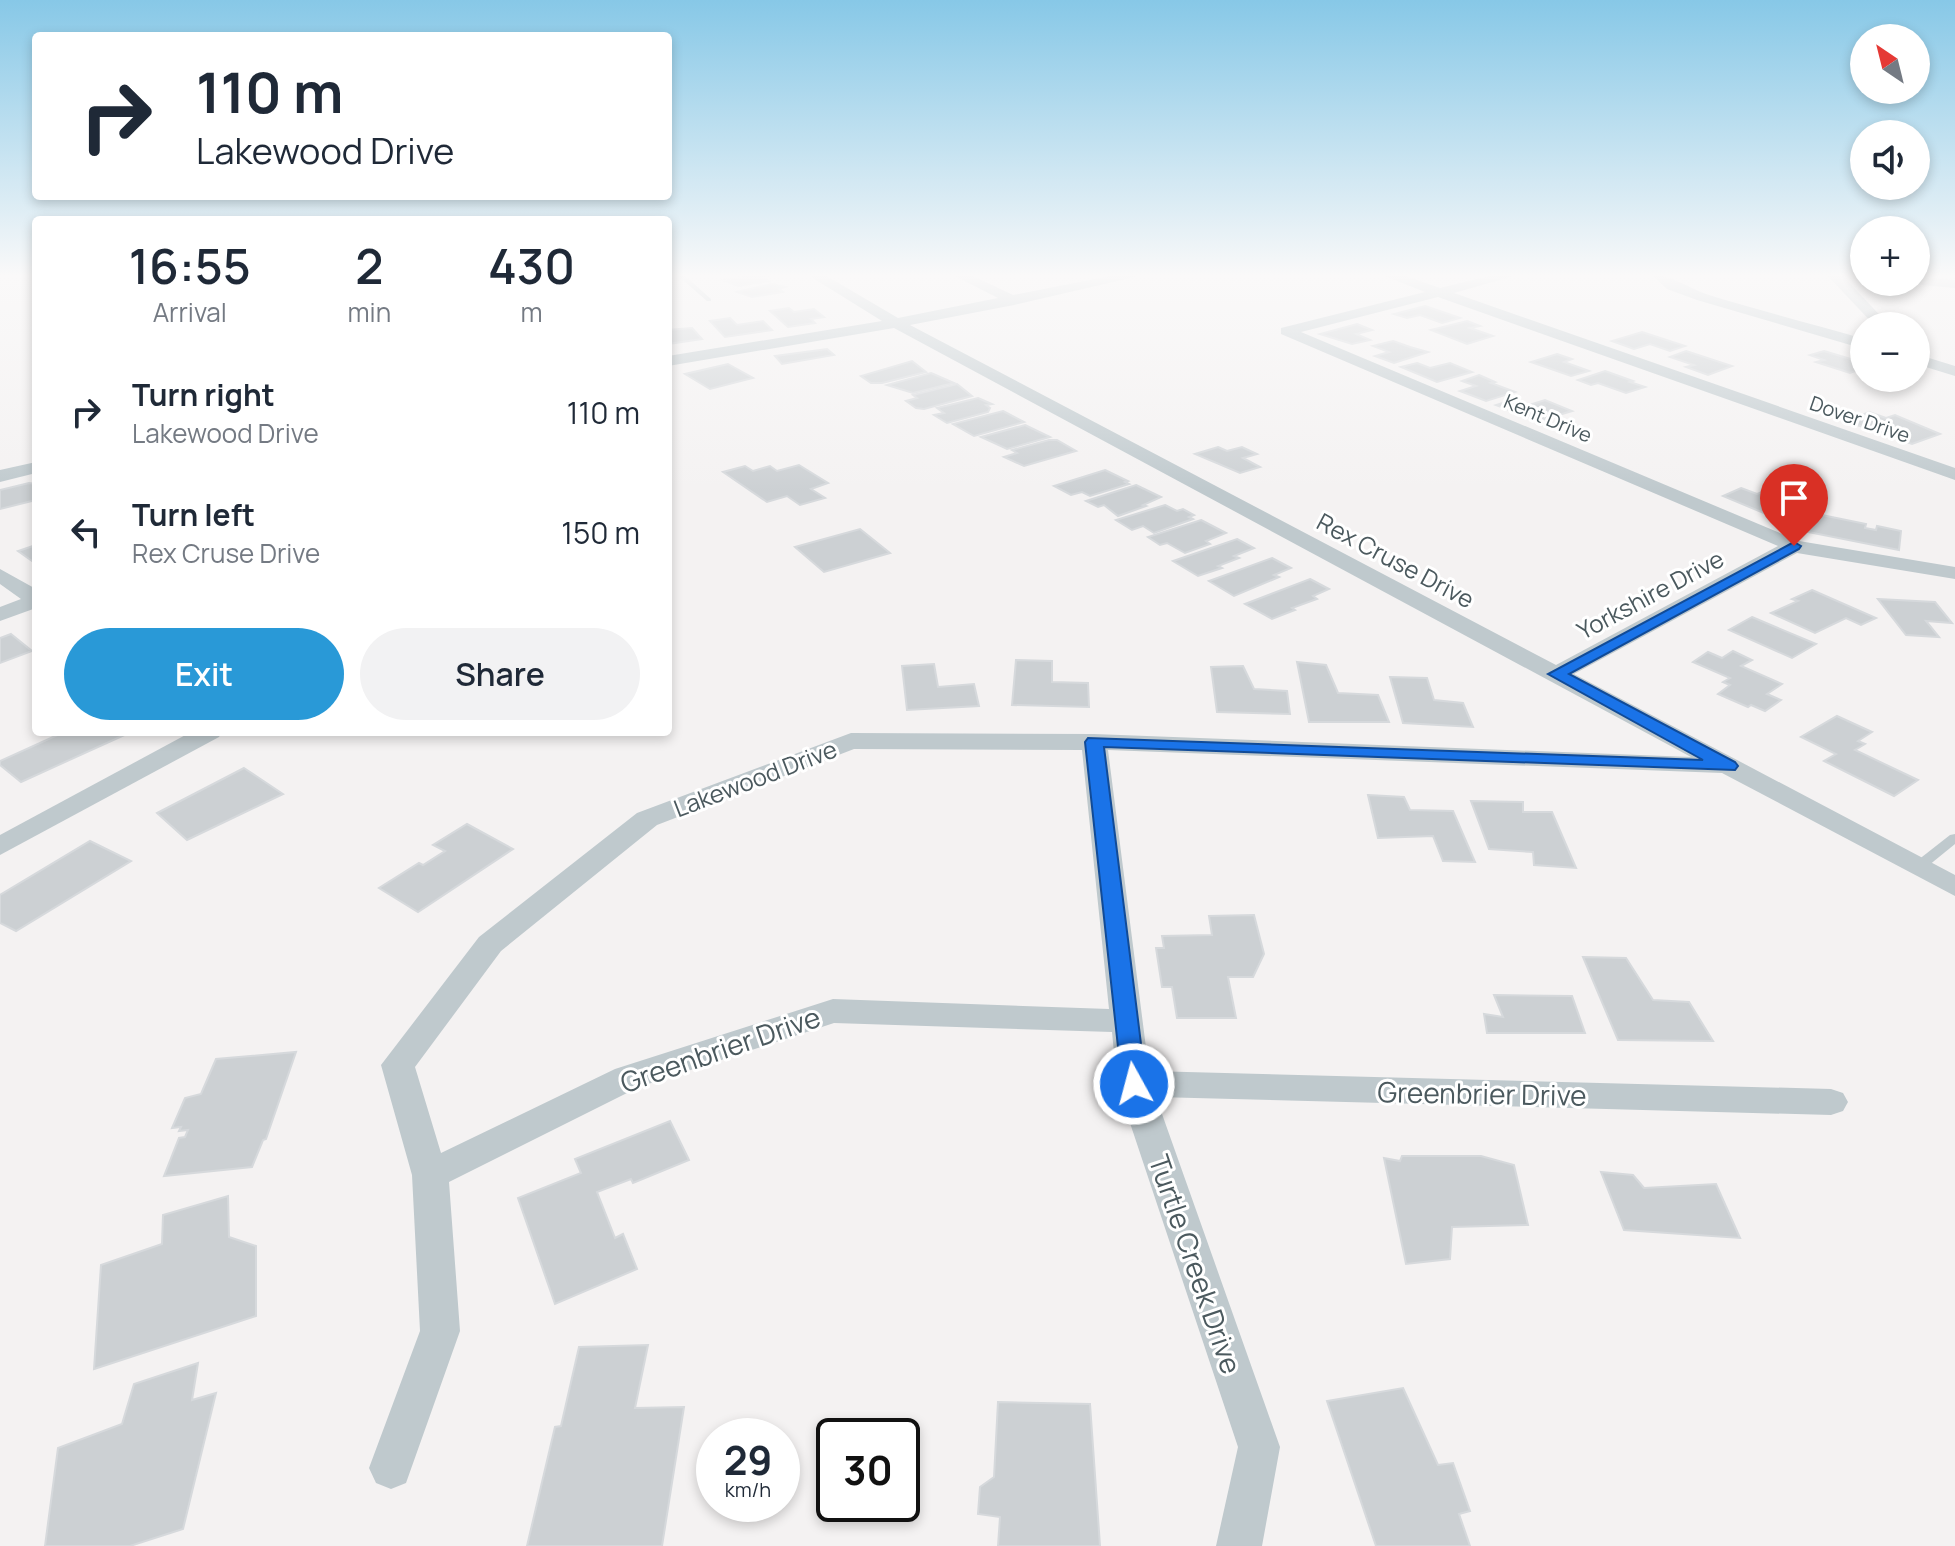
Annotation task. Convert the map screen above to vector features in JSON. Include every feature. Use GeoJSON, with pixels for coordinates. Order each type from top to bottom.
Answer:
{"type":"FeatureCollection","features":[{"type":"Feature","properties":{"kind":"street"},"geometry":{"type":"LineString","coordinates":[[672,360],[751,347]]}},
{"type":"Feature","properties":{"kind":"street","name":"Rex Cruse Drive"},"geometry":{"type":"LineString","coordinates":[[941,347],[1955,887]]}},
{"type":"Feature","properties":{"kind":"street","name":"Kent Drive"},"geometry":{"type":"LineString","coordinates":[[1324,347],[1794,546]]}},
{"type":"Feature","properties":{"kind":"street","name":"Dover Drive"},"geometry":{"type":"LineString","coordinates":[[1595,347],[1955,474]]}},
{"type":"Feature","properties":{"kind":"street"},"geometry":{"type":"LineString","coordinates":[[1930,363],[1955,371]]}},
{"type":"Feature","properties":{"kind":"street"},"geometry":{"type":"LineString","coordinates":[[0,476],[32,468]]}},
{"type":"Feature","properties":{"kind":"street"},"geometry":{"type":"LineString","coordinates":[[1794,546],[1955,573]]}},
{"type":"Feature","properties":{"kind":"street","name":"Yorkshire Drive"},"geometry":{"type":"LineString","coordinates":[[1557,674],[1794,546]]}},
{"type":"Feature","properties":{"kind":"street"},"geometry":{"type":"LineString","coordinates":[[0,575],[32,597]]}},
{"type":"Feature","properties":{"kind":"street"},"geometry":{"type":"LineString","coordinates":[[0,614],[32,602]]}},
{"type":"Feature","properties":{"kind":"street"},"geometry":{"type":"LineString","coordinates":[[0,846],[203,736]]}},
{"type":"Feature","properties":{"kind":"street","name":"Lakewood Drive"},"geometry":{"type":"LineString","coordinates":[[391,1468],[440,1331],[430,1175],[398,1065],[490,944],[647,819],[851,741],[1094,742],[1729,766]]}},
{"type":"Feature","properties":{"kind":"street","name":"Turtle Creek Drive"},"geometry":{"type":"LineString","coordinates":[[1094,742],[1134,1084],[1259,1447],[1239,1546]]}},
{"type":"Feature","properties":{"kind":"street","name":"Greenbrier Drive"},"geometry":{"type":"LineString","coordinates":[[430,1175],[627,1078],[833,1011],[1127,1021]]}},
{"type":"Feature","properties":{"kind":"street","name":"Greenbrier Drive"},"geometry":{"type":"LineString","coordinates":[[1134,1084],[1831,1102]]}},
{"type":"Feature","properties":{"kind":"lane"},"geometry":{"type":"LineString","coordinates":[[1918,867],[1955,838]]}},
{"type":"Feature","properties":{"kind":"building"},"geometry":{"type":"Polygon","coordinates":[[[1376,347],[1411,347],[1428,352],[1394,363],[1375,356],[1389,352],[1376,347]]]}},
{"type":"Feature","properties":{"kind":"building"},"geometry":{"type":"Polygon","coordinates":[[[1659,347],[1682,347],[1670,351],[1659,347]]]}},
{"type":"Feature","properties":{"kind":"building"},"geometry":{"type":"Polygon","coordinates":[[[827,349],[834,355],[782,364],[775,356],[827,349]]]}},
{"type":"Feature","properties":{"kind":"building"},"geometry":{"type":"Polygon","coordinates":[[[1686,351],[1732,366],[1708,375],[1686,367],[1694,365],[1670,357],[1686,351]]]}},
{"type":"Feature","properties":{"kind":"building"},"geometry":{"type":"Polygon","coordinates":[[[1824,351],[1850,359],[1850,373],[1816,362],[1824,360],[1810,355],[1824,351]]]}},
{"type":"Feature","properties":{"kind":"building"},"geometry":{"type":"Polygon","coordinates":[[[1557,354],[1572,359],[1564,362],[1589,371],[1571,376],[1531,362],[1557,354]]]}},
{"type":"Feature","properties":{"kind":"building"},"geometry":{"type":"Polygon","coordinates":[[[912,361],[926,372],[882,383],[871,383],[861,376],[912,361]]]}},
{"type":"Feature","properties":{"kind":"building"},"geometry":{"type":"Polygon","coordinates":[[[1417,363],[1430,368],[1450,363],[1472,372],[1437,382],[1401,367],[1417,363]]]}},
{"type":"Feature","properties":{"kind":"building"},"geometry":{"type":"Polygon","coordinates":[[[728,364],[753,378],[710,389],[685,374],[728,364]]]}},
{"type":"Feature","properties":{"kind":"building"},"geometry":{"type":"Polygon","coordinates":[[[1605,371],[1645,387],[1626,393],[1578,380],[1605,371]]]}},
{"type":"Feature","properties":{"kind":"building"},"geometry":{"type":"Polygon","coordinates":[[[931,373],[954,383],[913,393],[887,385],[931,373]]]}},
{"type":"Feature","properties":{"kind":"building"},"geometry":{"type":"Polygon","coordinates":[[[1479,375],[1515,392],[1486,401],[1460,391],[1476,386],[1462,381],[1479,375]]]}},
{"type":"Feature","properties":{"kind":"building"},"geometry":{"type":"Polygon","coordinates":[[[957,384],[972,396],[924,409],[906,401],[917,398],[913,395],[957,384]]]}},
{"type":"Feature","properties":{"kind":"building"},"geometry":{"type":"Polygon","coordinates":[[[978,398],[992,404],[986,405],[990,408],[988,412],[947,423],[934,415],[944,413],[937,408],[978,398]]]}},
{"type":"Feature","properties":{"kind":"building"},"geometry":{"type":"Polygon","coordinates":[[[1512,400],[1526,406],[1545,400],[1572,411],[1539,421],[1496,405],[1512,400]]]}},
{"type":"Feature","properties":{"kind":"building"},"geometry":{"type":"Polygon","coordinates":[[[1003,411],[1024,422],[974,436],[953,424],[1003,411]]]}},
{"type":"Feature","properties":{"kind":"building"},"geometry":{"type":"Polygon","coordinates":[[[1869,412],[1886,418],[1895,415],[1940,434],[1912,444],[1851,423],[1868,417],[1862,415],[1869,412]]]}},
{"type":"Feature","properties":{"kind":"building"},"geometry":{"type":"Polygon","coordinates":[[[1025,425],[1050,437],[1007,449],[981,437],[1025,425]]]}},
{"type":"Feature","properties":{"kind":"building"},"geometry":{"type":"Polygon","coordinates":[[[1057,440],[1076,451],[1024,466],[1004,457],[1017,453],[1012,450],[1057,440]]]}},
{"type":"Feature","properties":{"kind":"building"},"geometry":{"type":"Polygon","coordinates":[[[1218,447],[1227,451],[1242,447],[1257,454],[1243,458],[1260,467],[1240,473],[1195,454],[1218,447]]]}},
{"type":"Feature","properties":{"kind":"building"},"geometry":{"type":"Polygon","coordinates":[[[799,465],[828,483],[811,489],[825,498],[800,505],[787,496],[767,502],[723,472],[745,466],[753,471],[770,466],[777,471],[799,465]]]}},
{"type":"Feature","properties":{"kind":"building"},"geometry":{"type":"Polygon","coordinates":[[[1105,470],[1129,484],[1090,496],[1082,492],[1071,495],[1054,486],[1105,470]]]}},
{"type":"Feature","properties":{"kind":"building"},"geometry":{"type":"Polygon","coordinates":[[[32,483],[32,501],[0,509],[0,490],[32,483]]]}},
{"type":"Feature","properties":{"kind":"building"},"geometry":{"type":"Polygon","coordinates":[[[1136,485],[1161,497],[1118,516],[1104,505],[1098,507],[1086,501],[1136,485]]]}},
{"type":"Feature","properties":{"kind":"building"},"geometry":{"type":"Polygon","coordinates":[[[1741,488],[1804,507],[1778,519],[1723,496],[1741,488]]]}},
{"type":"Feature","properties":{"kind":"building"},"geometry":{"type":"Polygon","coordinates":[[[1165,505],[1177,511],[1183,509],[1194,515],[1189,517],[1193,519],[1154,533],[1143,526],[1132,530],[1116,520],[1165,505]]]}},
{"type":"Feature","properties":{"kind":"building"},"geometry":{"type":"Polygon","coordinates":[[[1812,513],[1866,524],[1865,528],[1876,530],[1877,526],[1901,531],[1899,550],[1808,532],[1812,513]]]}},
{"type":"Feature","properties":{"kind":"building"},"geometry":{"type":"Polygon","coordinates":[[[1201,520],[1226,533],[1206,541],[1210,544],[1185,553],[1167,543],[1160,545],[1148,537],[1201,520]]]}},
{"type":"Feature","properties":{"kind":"building"},"geometry":{"type":"Polygon","coordinates":[[[860,529],[890,553],[824,572],[795,547],[860,529]]]}},
{"type":"Feature","properties":{"kind":"building"},"geometry":{"type":"Polygon","coordinates":[[[1237,539],[1254,548],[1218,566],[1222,568],[1198,576],[1173,561],[1237,539]]]}},
{"type":"Feature","properties":{"kind":"building"},"geometry":{"type":"Polygon","coordinates":[[[32,546],[32,561],[18,551],[32,546]]]}},
{"type":"Feature","properties":{"kind":"building"},"geometry":{"type":"Polygon","coordinates":[[[1272,558],[1291,568],[1274,575],[1279,577],[1234,596],[1209,581],[1272,558]]]}},
{"type":"Feature","properties":{"kind":"building"},"geometry":{"type":"Polygon","coordinates":[[[1310,579],[1329,589],[1313,596],[1317,599],[1272,619],[1245,604],[1310,579]]]}},
{"type":"Feature","properties":{"kind":"building"},"geometry":{"type":"Polygon","coordinates":[[[1812,590],[1876,618],[1861,625],[1846,618],[1815,633],[1771,613],[1798,601],[1792,599],[1812,590]]]}},
{"type":"Feature","properties":{"kind":"building"},"geometry":{"type":"Polygon","coordinates":[[[1878,599],[1935,602],[1952,623],[1926,621],[1939,637],[1906,635],[1878,599]]]}},
{"type":"Feature","properties":{"kind":"building"},"geometry":{"type":"Polygon","coordinates":[[[1752,617],[1816,644],[1792,658],[1729,630],[1752,617]]]}},
{"type":"Feature","properties":{"kind":"building"},"geometry":{"type":"Polygon","coordinates":[[[11,634],[32,651],[0,663],[0,638],[11,634]]]}},
{"type":"Feature","properties":{"kind":"building"},"geometry":{"type":"Polygon","coordinates":[[[1733,651],[1752,660],[1741,666],[1782,684],[1767,694],[1781,700],[1765,711],[1751,705],[1748,707],[1718,694],[1730,685],[1723,682],[1730,678],[1693,662],[1708,652],[1722,658],[1733,651]]]}},
{"type":"Feature","properties":{"kind":"building"},"geometry":{"type":"Polygon","coordinates":[[[1016,660],[1052,661],[1052,682],[1088,683],[1089,707],[1012,705],[1016,660]]]}},
{"type":"Feature","properties":{"kind":"building"},"geometry":{"type":"Polygon","coordinates":[[[1297,662],[1326,665],[1338,693],[1378,695],[1389,722],[1309,722],[1297,662]]]}},
{"type":"Feature","properties":{"kind":"building"},"geometry":{"type":"Polygon","coordinates":[[[934,664],[938,687],[974,684],[979,706],[907,710],[902,666],[934,664]]]}},
{"type":"Feature","properties":{"kind":"building"},"geometry":{"type":"Polygon","coordinates":[[[1243,666],[1254,689],[1287,691],[1290,714],[1217,712],[1211,667],[1243,666]]]}},
{"type":"Feature","properties":{"kind":"building"},"geometry":{"type":"Polygon","coordinates":[[[1390,677],[1427,678],[1434,700],[1463,703],[1473,727],[1403,723],[1390,677]]]}},
{"type":"Feature","properties":{"kind":"building"},"geometry":{"type":"Polygon","coordinates":[[[1837,716],[1872,732],[1858,741],[1865,744],[1855,750],[1918,780],[1894,796],[1824,761],[1836,754],[1801,737],[1837,716]]]}},
{"type":"Feature","properties":{"kind":"building"},"geometry":{"type":"Polygon","coordinates":[[[55,736],[122,736],[21,782],[0,765],[0,761],[55,736]]]}},
{"type":"Feature","properties":{"kind":"building"},"geometry":{"type":"Polygon","coordinates":[[[244,768],[283,794],[187,840],[157,813],[244,768]]]}},
{"type":"Feature","properties":{"kind":"building"},"geometry":{"type":"Polygon","coordinates":[[[1368,795],[1404,797],[1410,810],[1453,811],[1475,862],[1443,861],[1433,836],[1378,838],[1368,795]]]}},
{"type":"Feature","properties":{"kind":"building"},"geometry":{"type":"Polygon","coordinates":[[[1471,801],[1523,802],[1523,812],[1552,812],[1576,868],[1534,865],[1533,852],[1489,849],[1471,801]]]}},
{"type":"Feature","properties":{"kind":"building"},"geometry":{"type":"Polygon","coordinates":[[[467,824],[513,849],[418,912],[379,888],[445,851],[433,845],[467,824]]]}},
{"type":"Feature","properties":{"kind":"building"},"geometry":{"type":"Polygon","coordinates":[[[90,841],[131,861],[16,931],[0,923],[0,895],[90,841]]]}},
{"type":"Feature","properties":{"kind":"building"},"geometry":{"type":"Polygon","coordinates":[[[1254,915],[1264,954],[1253,977],[1228,977],[1236,1018],[1177,1018],[1172,987],[1162,987],[1156,948],[1164,948],[1162,936],[1212,935],[1209,916],[1254,915]]]}},
{"type":"Feature","properties":{"kind":"building"},"geometry":{"type":"Polygon","coordinates":[[[1583,957],[1626,958],[1653,1000],[1689,1002],[1713,1041],[1618,1040],[1583,957]]]}},
{"type":"Feature","properties":{"kind":"building"},"geometry":{"type":"Polygon","coordinates":[[[1494,995],[1572,996],[1585,1033],[1487,1033],[1484,1014],[1503,1017],[1494,995]]]}},
{"type":"Feature","properties":{"kind":"building"},"geometry":{"type":"Polygon","coordinates":[[[296,1052],[266,1139],[252,1167],[164,1176],[179,1138],[185,1137],[188,1130],[172,1128],[185,1098],[201,1094],[216,1059],[296,1052]]]}},
{"type":"Feature","properties":{"kind":"building"},"geometry":{"type":"Polygon","coordinates":[[[670,1121],[689,1160],[633,1183],[631,1179],[597,1192],[615,1238],[623,1234],[637,1269],[555,1304],[518,1198],[581,1173],[575,1159],[670,1121]]]}},
{"type":"Feature","properties":{"kind":"building"},"geometry":{"type":"Polygon","coordinates":[[[1402,1156],[1481,1156],[1514,1165],[1528,1225],[1452,1227],[1450,1259],[1406,1264],[1384,1158],[1400,1161],[1402,1156]]]}},
{"type":"Feature","properties":{"kind":"building"},"geometry":{"type":"Polygon","coordinates":[[[1601,1172],[1633,1175],[1644,1188],[1716,1184],[1740,1238],[1624,1230],[1601,1172]]]}},
{"type":"Feature","properties":{"kind":"building"},"geometry":{"type":"Polygon","coordinates":[[[228,1196],[229,1237],[256,1246],[256,1316],[94,1369],[101,1265],[162,1244],[163,1215],[228,1196]]]}},
{"type":"Feature","properties":{"kind":"building"},"geometry":{"type":"Polygon","coordinates":[[[648,1345],[635,1408],[684,1407],[662,1546],[527,1546],[555,1427],[561,1426],[579,1347],[648,1345]]]}},
{"type":"Feature","properties":{"kind":"building"},"geometry":{"type":"Polygon","coordinates":[[[198,1363],[192,1400],[216,1393],[183,1529],[130,1546],[45,1546],[58,1448],[122,1424],[134,1384],[198,1363]]]}},
{"type":"Feature","properties":{"kind":"building"},"geometry":{"type":"Polygon","coordinates":[[[1403,1388],[1438,1465],[1453,1463],[1470,1511],[1459,1514],[1470,1546],[1376,1546],[1327,1401],[1403,1388]]]}},
{"type":"Feature","properties":{"kind":"building"},"geometry":{"type":"Polygon","coordinates":[[[998,1402],[1090,1404],[1100,1546],[998,1546],[1000,1517],[978,1514],[980,1487],[994,1477],[998,1402]]]}},
{"type":"Feature","properties":{"kind":"route"},"geometry":{"type":"LineString","coordinates":[[1134,1084],[1094,742],[1729,766],[1557,674],[1794,546]]}}]}
